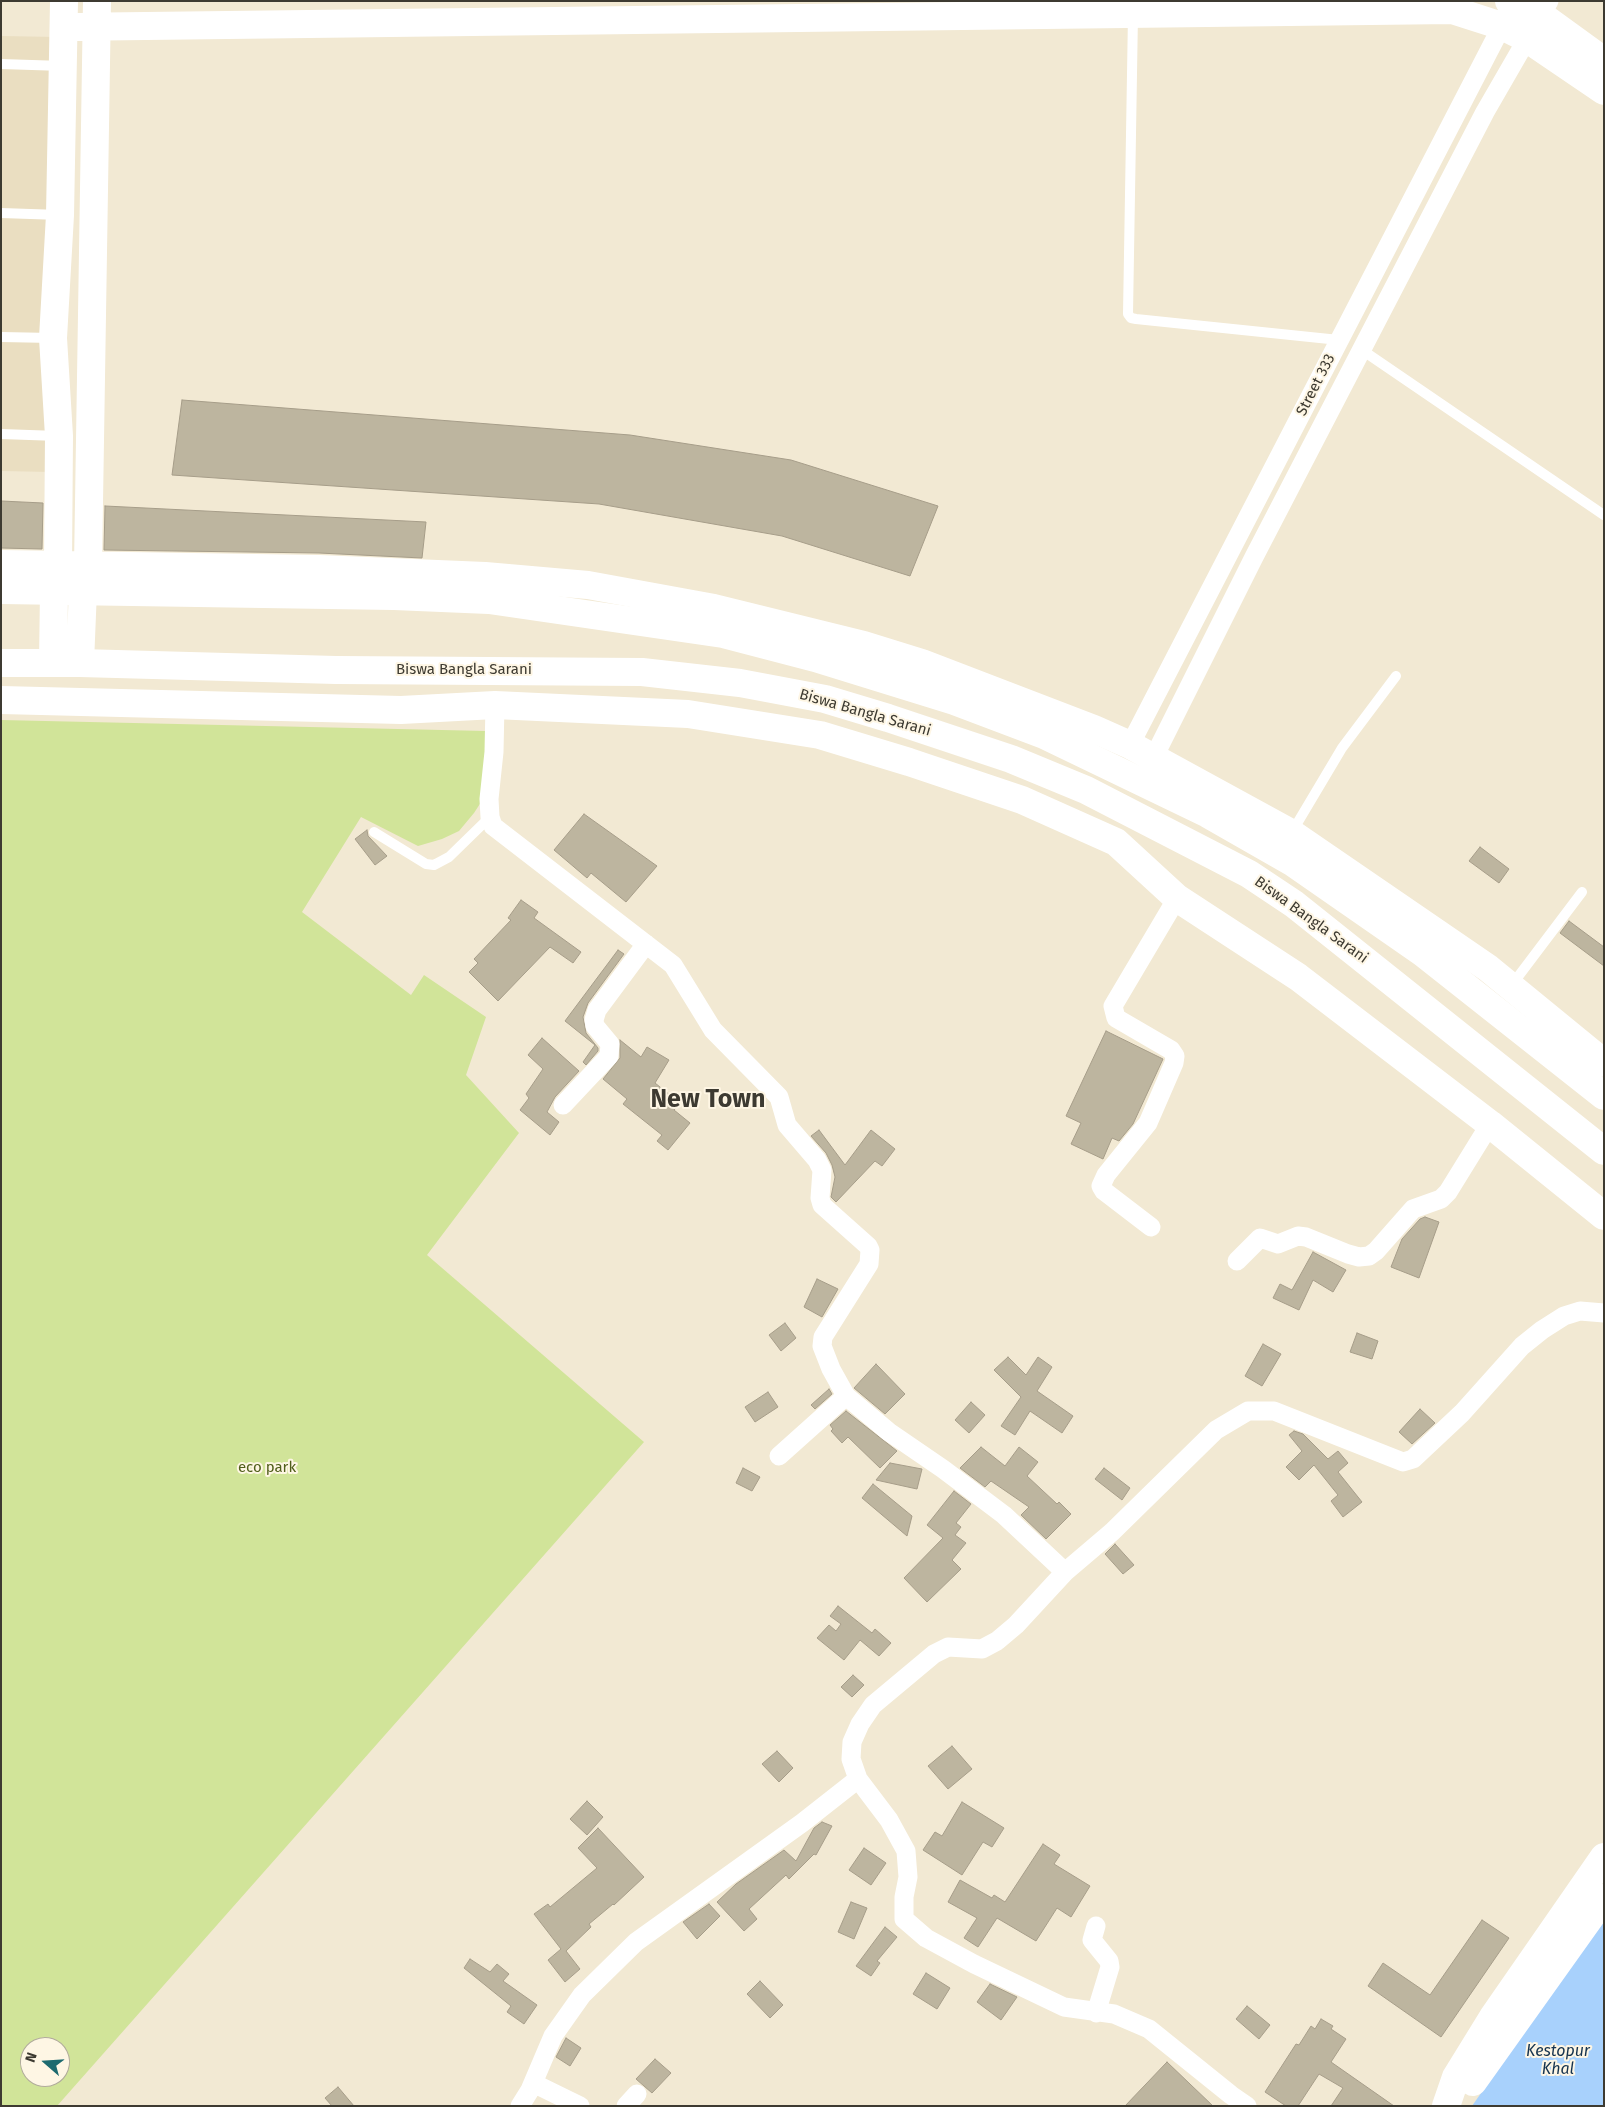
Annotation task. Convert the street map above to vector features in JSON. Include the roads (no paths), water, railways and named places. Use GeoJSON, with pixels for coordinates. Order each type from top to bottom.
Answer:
{"type":"FeatureCollection","features":[{"type":"Feature","properties":{"kind":"street"},"geometry":{"type":"LineString","coordinates":[[1510,8],[1526,38],[1604,91]]}},
{"type":"Feature","properties":{"kind":"street","name":"Street 333"},"geometry":{"type":"LineString","coordinates":[[1130,745],[1510,8]]}},
{"type":"Feature","properties":{"kind":"street"},"geometry":{"type":"LineString","coordinates":[[53,663],[59,436],[53,338],[60,215],[64,14],[1133,13],[1545,9],[1604,61]]}},
{"type":"Feature","properties":{"kind":"street","name":"Street 333"},"geometry":{"type":"LineString","coordinates":[[1154,757],[1485,112],[1526,38],[1545,9]]}},
{"type":"Feature","properties":{"kind":"street"},"geometry":{"type":"LineString","coordinates":[[80,663],[85,578],[97,13]]}},
{"type":"Feature","properties":{"kind":"street"},"geometry":{"type":"LineString","coordinates":[[1,564],[56,577],[384,596],[489,600],[723,634],[815,658],[954,701],[1044,735],[1208,814],[1292,862],[1424,953],[1604,1096]]}},
{"type":"Feature","properties":{"kind":"street"},"geometry":{"type":"LineString","coordinates":[[85,578],[319,569],[485,576],[588,585],[714,608],[864,645],[922,663],[1094,729],[1130,745],[1291,833],[1480,963],[1511,986],[1604,1063]]}},
{"type":"Feature","properties":{"kind":"street"},"geometry":{"type":"LineString","coordinates":[[1,590],[56,577]]}},
{"type":"Feature","properties":{"kind":"street","name":"Biswa Bangla Sarani"},"geometry":{"type":"LineString","coordinates":[[1,663],[80,663],[336,670],[642,672],[740,683],[825,699],[888,718],[1011,758],[1086,790],[1249,874],[1294,904],[1604,1151]]}},
{"type":"Feature","properties":{"kind":"street"},"geometry":{"type":"LineString","coordinates":[[1,700],[401,710],[495,705],[688,714],[820,735],[1022,800],[1116,842],[1177,898],[1298,978],[1490,1124],[1604,1216]]}},
{"type":"Feature","properties":{"kind":"street"},"geometry":{"type":"LineString","coordinates":[[495,705],[494,752],[489,799],[490,817],[494,826],[673,965],[713,1030],[779,1096],[787,1125],[818,1160],[822,1170],[820,1189],[822,1205],[870,1250],[869,1264],[824,1337],[822,1346],[830,1369],[846,1396],[889,1432],[943,1469],[1004,1515],[1065,1572]]}},
{"type":"Feature","properties":{"kind":"street"},"geometry":{"type":"LineString","coordinates":[[1151,1227],[1104,1191],[1101,1186],[1106,1175],[1148,1123],[1174,1064],[1175,1056],[1172,1050],[1116,1018],[1113,1006],[1177,898]]}},
{"type":"Feature","properties":{"kind":"street"},"geometry":{"type":"LineString","coordinates":[[562,1104],[609,1056],[610,1044],[595,1026],[594,1020],[598,1010],[646,944]]}},
{"type":"Feature","properties":{"kind":"street"},"geometry":{"type":"LineString","coordinates":[[1237,1261],[1260,1238],[1278,1244],[1298,1236],[1306,1237],[1348,1254],[1359,1257],[1369,1256],[1376,1252],[1413,1209],[1441,1198],[1448,1192],[1490,1124]]}},
{"type":"Feature","properties":{"kind":"street"},"geometry":{"type":"LineString","coordinates":[[1247,2106],[1230,2095],[1149,2029],[1114,2014],[1096,2013],[1064,2007],[974,1964],[926,1938],[904,1919],[904,1897],[908,1877],[906,1851],[889,1820],[858,1779],[851,1759],[852,1742],[860,1724],[873,1705],[934,1654],[948,1647],[982,1649],[997,1641],[1016,1625],[1065,1572],[1112,1532],[1216,1430],[1248,1411],[1274,1411],[1403,1462],[1413,1459],[1462,1414],[1522,1346],[1542,1330],[1564,1316],[1580,1311],[1604,1313]]}},
{"type":"Feature","properties":{"kind":"street"},"geometry":{"type":"LineString","coordinates":[[779,1456],[846,1396]]}},
{"type":"Feature","properties":{"kind":"street"},"geometry":{"type":"LineString","coordinates":[[520,2106],[533,2083],[553,2036],[582,1994],[636,1942],[802,1823],[858,1779]]}},
{"type":"Feature","properties":{"kind":"street"},"geometry":{"type":"LineString","coordinates":[[1446,2106],[1456,2077],[1493,2017],[1604,1857]]}},
{"type":"Feature","properties":{"kind":"street"},"geometry":{"type":"LineString","coordinates":[[1456,2106],[1604,1898]]}},
{"type":"Feature","properties":{"kind":"street"},"geometry":{"type":"LineString","coordinates":[[1096,1926],[1092,1940],[1109,1961],[1110,1967],[1096,2013]]}},
{"type":"Feature","properties":{"kind":"street"},"geometry":{"type":"LineString","coordinates":[[533,2083],[580,2106]]}},
{"type":"Feature","properties":{"kind":"lane"},"geometry":{"type":"LineString","coordinates":[[1133,13],[1128,314],[1131,318],[1136,319],[1339,340]]}},
{"type":"Feature","properties":{"kind":"lane"},"geometry":{"type":"LineString","coordinates":[[1,64],[64,66]]}},
{"type":"Feature","properties":{"kind":"lane"},"geometry":{"type":"LineString","coordinates":[[1,213],[60,215]]}},
{"type":"Feature","properties":{"kind":"lane"},"geometry":{"type":"LineString","coordinates":[[1,337],[53,338]]}},
{"type":"Feature","properties":{"kind":"lane"},"geometry":{"type":"LineString","coordinates":[[1362,350],[1604,515]]}},
{"type":"Feature","properties":{"kind":"lane"},"geometry":{"type":"LineString","coordinates":[[1,434],[59,436]]}},
{"type":"Feature","properties":{"kind":"lane"},"geometry":{"type":"LineString","coordinates":[[1291,833],[1342,748],[1396,676]]}},
{"type":"Feature","properties":{"kind":"lane"},"geometry":{"type":"LineString","coordinates":[[374,832],[426,864],[434,865],[450,857],[490,817]]}},
{"type":"Feature","properties":{"kind":"lane"},"geometry":{"type":"LineString","coordinates":[[1511,986],[1582,892]]}},
{"type":"Feature","properties":{"kind":"water","name":"Kestopur Khal"},"geometry":{"type":"Polygon","coordinates":[[[1604,1917],[1604,2106],[1472,2106],[1604,1917]]]}},
{"type":"Feature","properties":{"kind":"district","name":"New Town"},"geometry":{"type":"Point","coordinates":[708,1100]}},
{"type":"Feature","properties":{"kind":"park label","name":"eco park"},"geometry":{"type":"Point","coordinates":[267,1468]}}]}
